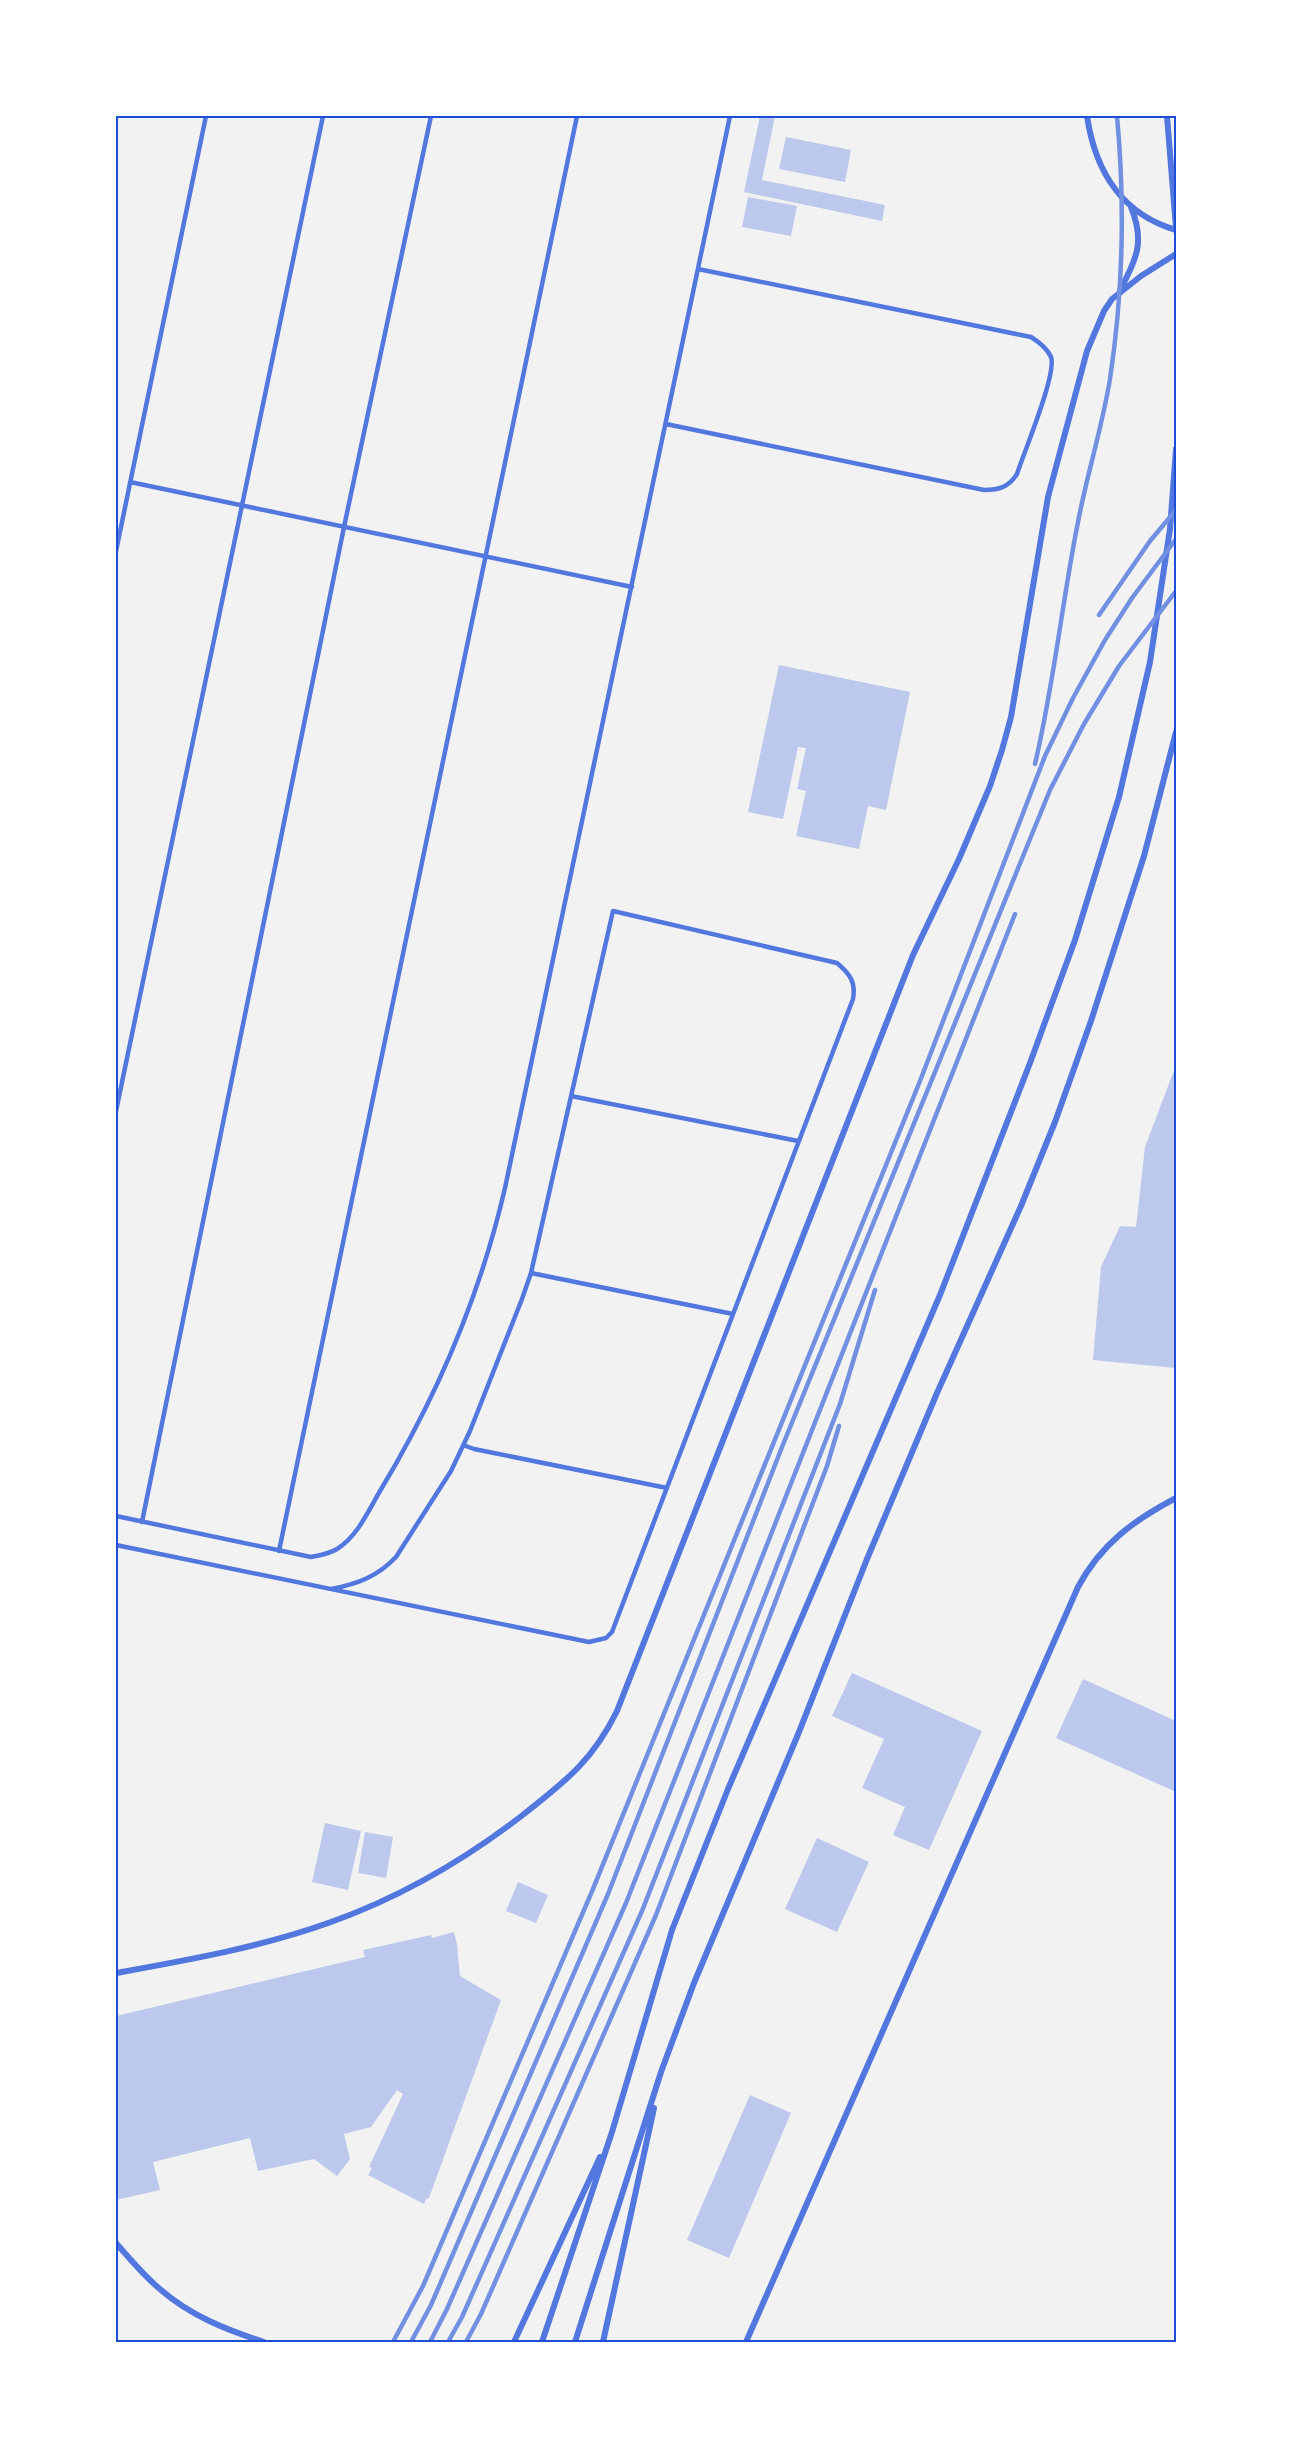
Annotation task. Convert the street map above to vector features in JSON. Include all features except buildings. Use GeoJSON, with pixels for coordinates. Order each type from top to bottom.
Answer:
{"type":"FeatureCollection","features":[{"type":"Feature","properties":{"kind":"street"},"geometry":{"type":"LineString","coordinates":[[1088,116],[1090,134],[1101,168],[1111,183],[1131,206],[1149,219],[1176,229],[1167,116]]}},
{"type":"Feature","properties":{"kind":"street"},"geometry":{"type":"LineString","coordinates":[[116,1973],[190,1960],[271,1940],[332,1922],[388,1898],[444,1869],[494,1837],[555,1790],[589,1758],[604,1738],[617,1711],[913,955],[946,887],[990,786],[1011,717],[1048,497],[1077,381],[1089,344],[1104,311],[1119,292],[1136,260],[1140,239],[1131,206]]}},
{"type":"Feature","properties":{"kind":"street"},"geometry":{"type":"LineString","coordinates":[[1119,292],[1176,254]]}},
{"type":"Feature","properties":{"kind":"street"},"geometry":{"type":"LineString","coordinates":[[542,2343],[612,2132],[676,1919],[728,1789],[940,1296],[1030,1063],[1099,866],[1137,727],[1161,595],[1176,449]]}},
{"type":"Feature","properties":{"kind":"street"},"geometry":{"type":"LineString","coordinates":[[575,2343],[661,2072],[694,1983],[791,1751],[867,1559],[937,1393],[1021,1206],[1055,1122],[1091,1021],[1138,876],[1176,734]]}},
{"type":"Feature","properties":{"kind":"street"},"geometry":{"type":"LineString","coordinates":[[746,2343],[1078,1587],[1086,1572],[1108,1543],[1136,1520],[1176,1498]]}},
{"type":"Feature","properties":{"kind":"street"},"geometry":{"type":"LineString","coordinates":[[603,2343],[661,2072]]}},
{"type":"Feature","properties":{"kind":"street"},"geometry":{"type":"LineString","coordinates":[[514,2343],[612,2132]]}},
{"type":"Feature","properties":{"kind":"street"},"geometry":{"type":"LineString","coordinates":[[116,2243],[160,2290],[181,2305],[222,2327],[264,2343]]}},
{"type":"Feature","properties":{"kind":"lane"},"geometry":{"type":"LineString","coordinates":[[116,551],[206,116]]}},
{"type":"Feature","properties":{"kind":"lane"},"geometry":{"type":"LineString","coordinates":[[116,1111],[323,116]]}},
{"type":"Feature","properties":{"kind":"lane"},"geometry":{"type":"LineString","coordinates":[[142,1522],[344,527],[431,116]]}},
{"type":"Feature","properties":{"kind":"lane"},"geometry":{"type":"LineString","coordinates":[[279,1551],[577,116]]}},
{"type":"Feature","properties":{"kind":"lane"},"geometry":{"type":"LineString","coordinates":[[116,1516],[311,1557],[339,1549],[352,1536],[419,1424],[455,1349],[471,1308],[506,1188],[730,116]]}},
{"type":"Feature","properties":{"kind":"lane"},"geometry":{"type":"LineString","coordinates":[[666,424],[984,490],[994,490],[1004,488],[1013,481],[1017,474],[1051,375],[1050,356],[1040,343],[1031,337],[698,269]]}},
{"type":"Feature","properties":{"kind":"lane"},"geometry":{"type":"LineString","coordinates":[[130,482],[632,586]]}},
{"type":"Feature","properties":{"kind":"lane"},"geometry":{"type":"LineString","coordinates":[[116,1545],[589,1642],[597,1642],[612,1632],[853,999],[855,988],[850,974],[837,963],[613,911],[531,1274],[464,1444],[431,1506],[396,1557],[385,1569],[354,1585],[331,1589]]}},
{"type":"Feature","properties":{"kind":"lane"},"geometry":{"type":"LineString","coordinates":[[571,1096],[798,1141]]}},
{"type":"Feature","properties":{"kind":"lane"},"geometry":{"type":"LineString","coordinates":[[531,1274],[733,1314]]}},
{"type":"Feature","properties":{"kind":"lane"},"geometry":{"type":"LineString","coordinates":[[464,1444],[474,1449],[667,1488]]}},
{"type":"Feature","properties":{"kind":"railway"},"geometry":{"type":"LineString","coordinates":[[1035,764],[1078,522],[1110,379],[1118,314],[1122,215],[1117,116]]}},
{"type":"Feature","properties":{"kind":"railway"},"geometry":{"type":"LineString","coordinates":[[1099,615],[1150,541],[1176,510]]}},
{"type":"Feature","properties":{"kind":"railway"},"geometry":{"type":"LineString","coordinates":[[393,2342],[423,2286],[593,1889],[920,1081],[1045,756],[1105,640],[1132,598],[1176,539]]}},
{"type":"Feature","properties":{"kind":"railway"},"geometry":{"type":"LineString","coordinates":[[411,2342],[431,2305],[608,1894],[782,1447],[1050,790],[1084,724],[1119,666],[1176,591]]}},
{"type":"Feature","properties":{"kind":"railway"},"geometry":{"type":"LineString","coordinates":[[430,2342],[447,2309],[626,1903],[1015,914]]}},
{"type":"Feature","properties":{"kind":"railway"},"geometry":{"type":"LineString","coordinates":[[448,2342],[462,2317],[642,1911],[840,1404],[875,1290]]}},
{"type":"Feature","properties":{"kind":"railway"},"geometry":{"type":"LineString","coordinates":[[466,2342],[481,2314],[656,1915],[827,1466],[839,1426]]}}]}
